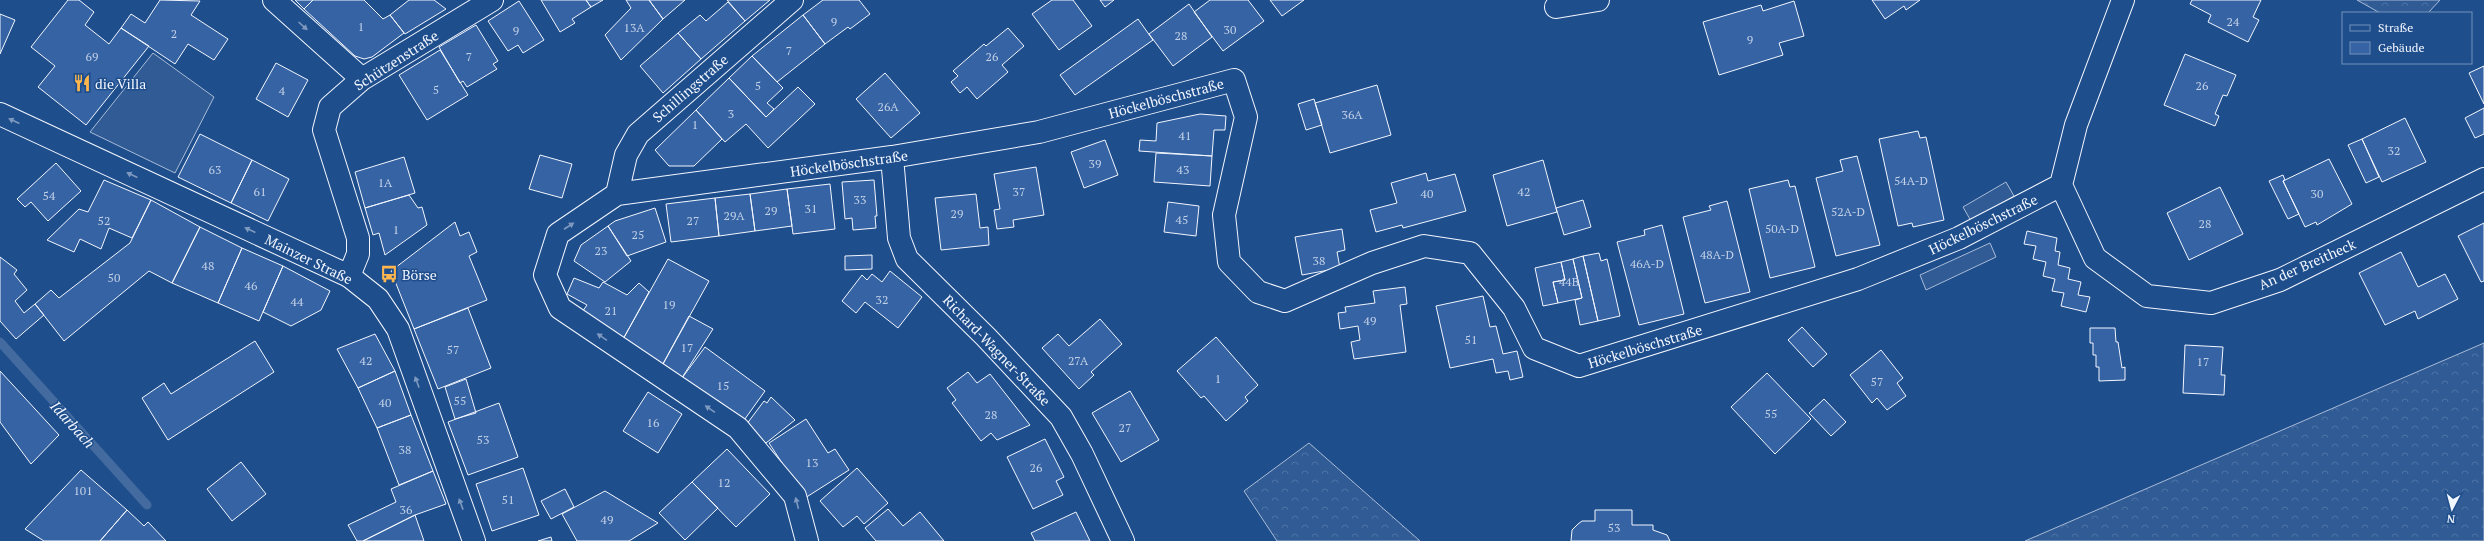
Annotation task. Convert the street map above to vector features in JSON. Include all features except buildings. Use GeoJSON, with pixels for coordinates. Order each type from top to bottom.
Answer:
{"type":"FeatureCollection","features":[{"type":"Feature","properties":{"kind":"street"},"geometry":{"type":"LineString","coordinates":[[274,0],[362,79]]}},
{"type":"Feature","properties":{"kind":"street","name":"Schützenstraße"},"geometry":{"type":"LineString","coordinates":[[349,276],[356,263],[358,238],[324,130],[330,107],[362,79],[492,0]]}},
{"type":"Feature","properties":{"kind":"street","name":"Schillingstraße"},"geometry":{"type":"LineString","coordinates":[[617,194],[626,155],[638,134],[792,0]]}},
{"type":"Feature","properties":{"kind":"street"},"geometry":{"type":"LineString","coordinates":[[1556,7],[1598,0]]}},
{"type":"Feature","properties":{"kind":"street"},"geometry":{"type":"LineString","coordinates":[[2061,185],[2076,126],[2123,0]]}},
{"type":"Feature","properties":{"kind":"street","name":"Höckelböschstraße"},"geometry":{"type":"LineString","coordinates":[[807,541],[796,496],[738,428],[560,308],[545,275],[558,234],[617,194],[892,157],[1039,132],[1234,80],[1246,117],[1224,215],[1229,262],[1258,292],[1285,301],[1372,263],[1424,246],[1470,253],[1514,308],[1534,348],[1579,366],[1858,279],[1959,238],[2061,185]]}},
{"type":"Feature","properties":{"kind":"street","name":"Mainzer Straße"},"geometry":{"type":"LineString","coordinates":[[0,114],[349,276],[378,299],[398,329],[474,541]]}},
{"type":"Feature","properties":{"kind":"street","name":"Richard-Wagner-Straße"},"geometry":{"type":"LineString","coordinates":[[892,157],[899,238],[907,259],[986,336],[1061,417],[1082,454],[1123,541]]}},
{"type":"Feature","properties":{"kind":"street","name":"An der Breitheck"},"geometry":{"type":"LineString","coordinates":[[2061,185],[2095,258],[2147,296],[2211,303],[2280,280],[2484,179]]}},
{"type":"Feature","properties":{"kind":"shaded area"},"geometry":{"type":"Polygon","coordinates":[[[153,53],[214,97],[175,173],[90,132],[153,53]]]}},
{"type":"Feature","properties":{"kind":"shaded area"},"geometry":{"type":"Polygon","coordinates":[[[2006,182],[2014,196],[1971,221],[1963,207],[2006,182]]]}},
{"type":"Feature","properties":{"kind":"shaded area"},"geometry":{"type":"Polygon","coordinates":[[[1990,243],[1996,257],[1926,290],[1920,275],[1990,243]]]}},
{"type":"Feature","properties":{"kind":"green space"},"geometry":{"type":"Polygon","coordinates":[[[2357,0],[2440,0],[2429,12],[2378,12],[2357,0]]]}},
{"type":"Feature","properties":{"kind":"green space"},"geometry":{"type":"Polygon","coordinates":[[[2484,343],[2484,541],[2025,541],[2484,343]]]}},
{"type":"Feature","properties":{"kind":"green space"},"geometry":{"type":"Polygon","coordinates":[[[1309,443],[1420,541],[1277,541],[1244,491],[1309,443]]]}},
{"type":"Feature","properties":{"kind":"waterway","name":"Idarbach"},"geometry":{"type":"LineString","coordinates":[[0,342],[147,505]]}},
{"type":"Feature","properties":{"kind":"place","name":"die Villa"},"geometry":{"type":"Point","coordinates":[82,83]}},
{"type":"Feature","properties":{"kind":"place","name":"Börse"},"geometry":{"type":"Point","coordinates":[389,274]}}]}
